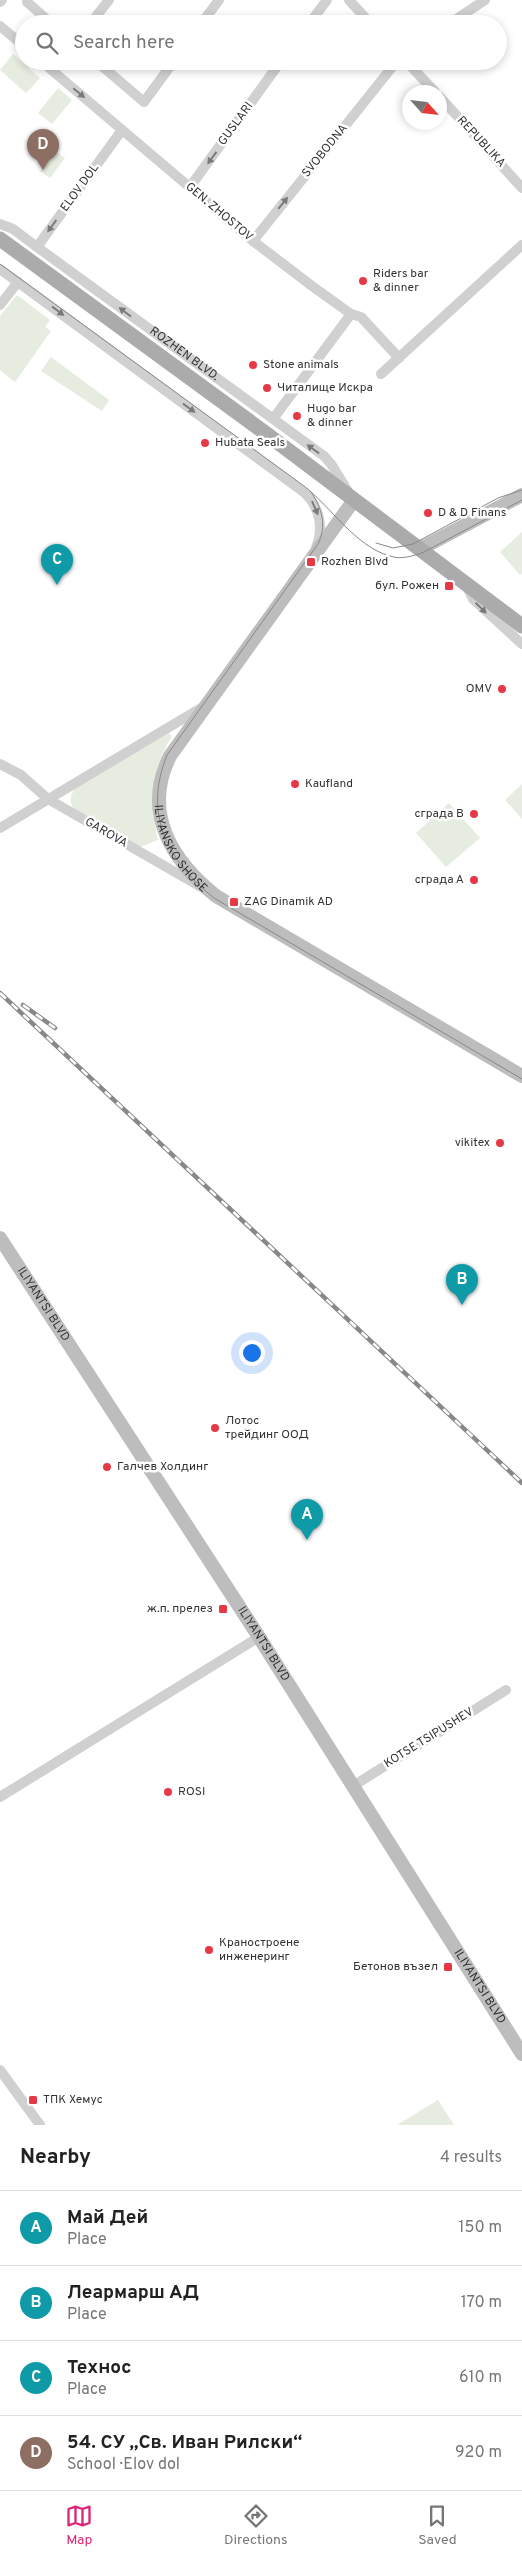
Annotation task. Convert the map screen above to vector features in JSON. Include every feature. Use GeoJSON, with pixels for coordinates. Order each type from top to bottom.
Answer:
{"type":"FeatureCollection","features":[{"type":"Feature","properties":{"kind":"main road","name":"ROZHEN BLVD."},"geometry":{"type":"LineString","coordinates":[[0,239],[522,626]]}},
{"type":"Feature","properties":{"kind":"street"},"geometry":{"type":"LineString","coordinates":[[97,15],[109,0]]}},
{"type":"Feature","properties":{"kind":"street"},"geometry":{"type":"LineString","coordinates":[[207,15],[218,0]]}},
{"type":"Feature","properties":{"kind":"street"},"geometry":{"type":"LineString","coordinates":[[316,15],[327,0]]}},
{"type":"Feature","properties":{"kind":"street"},"geometry":{"type":"LineString","coordinates":[[349,0],[363,15]]}},
{"type":"Feature","properties":{"kind":"street"},"geometry":{"type":"LineString","coordinates":[[462,15],[485,0]]}},
{"type":"Feature","properties":{"kind":"street"},"geometry":{"type":"LineString","coordinates":[[27,2],[42,15]]}},
{"type":"Feature","properties":{"kind":"street"},"geometry":{"type":"LineString","coordinates":[[0,26],[15,38]]}},
{"type":"Feature","properties":{"kind":"street","name":"GEN. ZHOSTOV"},"geometry":{"type":"LineString","coordinates":[[52,70],[253,240],[351,314],[361,318],[399,358]]}},
{"type":"Feature","properties":{"kind":"street"},"geometry":{"type":"LineString","coordinates":[[107,70],[144,102],[167,70]]}},
{"type":"Feature","properties":{"kind":"street","name":"GUSLARI"},"geometry":{"type":"LineString","coordinates":[[190,188],[275,70]]}},
{"type":"Feature","properties":{"kind":"street","name":"SVOBODNA"},"geometry":{"type":"LineString","coordinates":[[253,240],[390,70]]}},
{"type":"Feature","properties":{"kind":"street"},"geometry":{"type":"LineString","coordinates":[[414,70],[428,85]]}},
{"type":"Feature","properties":{"kind":"street","name":"REPUBLIKA"},"geometry":{"type":"LineString","coordinates":[[447,105],[522,188]]}},
{"type":"Feature","properties":{"kind":"street","name":"ELOV DOL"},"geometry":{"type":"LineString","coordinates":[[37,247],[122,130]]}},
{"type":"Feature","properties":{"kind":"street","name":"ROZHEN BLVD."},"geometry":{"type":"LineString","coordinates":[[0,224],[13,229],[273,419],[331,464],[354,500]]}},
{"type":"Feature","properties":{"kind":"street"},"geometry":{"type":"LineString","coordinates":[[381,374],[522,245]]}},
{"type":"Feature","properties":{"kind":"street"},"geometry":{"type":"LineString","coordinates":[[0,269],[305,493],[316,506],[320,522],[318,544],[312,558]]}},
{"type":"Feature","properties":{"kind":"street"},"geometry":{"type":"LineString","coordinates":[[0,305],[18,282]]}},
{"type":"Feature","properties":{"kind":"street"},"geometry":{"type":"LineString","coordinates":[[273,419],[351,314]]}},
{"type":"Feature","properties":{"kind":"street"},"geometry":{"type":"LineString","coordinates":[[420,549],[522,495]]}},
{"type":"Feature","properties":{"kind":"street","name":"ILIYANSKO SHOSE"},"geometry":{"type":"LineString","coordinates":[[354,500],[205,706],[166,764],[160,785],[160,807],[164,830],[179,860],[216,896],[522,1076]]}},
{"type":"Feature","properties":{"kind":"street","name":"ROZHEN BLVD."},"geometry":{"type":"LineString","coordinates":[[466,584],[473,599],[522,644]]}},
{"type":"Feature","properties":{"kind":"street"},"geometry":{"type":"LineString","coordinates":[[0,828],[205,706]]}},
{"type":"Feature","properties":{"kind":"street","name":"GAROVA"},"geometry":{"type":"LineString","coordinates":[[0,764],[21,775],[48,800],[216,896]]}},
{"type":"Feature","properties":{"kind":"street","name":"ILIYANTSI BLVD"},"geometry":{"type":"LineString","coordinates":[[0,1238],[259,1637],[522,2054]]}},
{"type":"Feature","properties":{"kind":"street"},"geometry":{"type":"LineString","coordinates":[[0,1797],[259,1637]]}},
{"type":"Feature","properties":{"kind":"street","name":"KOTSE TSIPUSHEV"},"geometry":{"type":"LineString","coordinates":[[353,1786],[506,1690]]}},
{"type":"Feature","properties":{"kind":"street"},"geometry":{"type":"LineString","coordinates":[[0,2070],[40,2125]]}},
{"type":"Feature","properties":{"kind":"shaded area"},"geometry":{"type":"Polygon","coordinates":[[[13,54],[15,56],[15,70],[31,70],[40,78],[26,93],[0,70],[13,54]]]}},
{"type":"Feature","properties":{"kind":"shaded area"},"geometry":{"type":"Polygon","coordinates":[[[58,88],[72,100],[52,124],[38,113],[58,88]]]}},
{"type":"Feature","properties":{"kind":"shaded area"},"geometry":{"type":"Polygon","coordinates":[[[55,151],[65,158],[50,178],[40,171],[55,151]]]}},
{"type":"Feature","properties":{"kind":"shaded area"},"geometry":{"type":"Polygon","coordinates":[[[17,295],[50,320],[45,327],[51,331],[15,382],[0,370],[0,316],[17,295]]]}},
{"type":"Feature","properties":{"kind":"shaded area"},"geometry":{"type":"Polygon","coordinates":[[[51,357],[109,400],[102,411],[41,371],[51,357]]]}},
{"type":"Feature","properties":{"kind":"shaded area"},"geometry":{"type":"Polygon","coordinates":[[[522,532],[522,574],[520,575],[500,552],[522,532]]]}},
{"type":"Feature","properties":{"kind":"shaded area"},"geometry":{"type":"Polygon","coordinates":[[[169,733],[172,736],[159,762],[153,786],[153,812],[158,840],[140,847],[74,809],[71,799],[75,788],[169,733]]]}},
{"type":"Feature","properties":{"kind":"shaded area"},"geometry":{"type":"Polygon","coordinates":[[[522,784],[522,819],[505,800],[522,784]]]}},
{"type":"Feature","properties":{"kind":"shaded area"},"geometry":{"type":"Polygon","coordinates":[[[449,803],[480,838],[446,867],[416,833],[449,803]]]}},
{"type":"Feature","properties":{"kind":"shaded area"},"geometry":{"type":"Polygon","coordinates":[[[438,2100],[454,2125],[397,2125],[438,2100]]]}},
{"type":"Feature","properties":{"kind":"tram line"},"geometry":{"type":"LineString","coordinates":[[0,264],[304,486],[355,535],[378,551],[398,558],[424,552],[522,500]]}},
{"type":"Feature","properties":{"kind":"tram line"},"geometry":{"type":"LineString","coordinates":[[376,543],[393,548],[413,544],[498,498],[522,490]]}},
{"type":"Feature","properties":{"kind":"tram line"},"geometry":{"type":"LineString","coordinates":[[311,492],[318,504],[323,524],[318,544],[167,755],[160,777],[158,797],[159,817],[164,835],[172,852],[183,868],[214,898],[522,1079]]}},
{"type":"Feature","properties":{"kind":"railway"},"geometry":{"type":"LineString","coordinates":[[0,993],[522,1483]]}},
{"type":"Feature","properties":{"kind":"railway"},"geometry":{"type":"LineString","coordinates":[[23,1005],[55,1028]]}},
{"type":"Feature","properties":{"kind":"place","name":"54. СУ „Св. Иван Рилски“"},"geometry":{"type":"Point","coordinates":[43,170]}},
{"type":"Feature","properties":{"kind":"place","name":"Riders bar & dinner"},"geometry":{"type":"Point","coordinates":[363,281]}},
{"type":"Feature","properties":{"kind":"place","name":"Stone animals"},"geometry":{"type":"Point","coordinates":[253,365]}},
{"type":"Feature","properties":{"kind":"place","name":"Читалище Искра"},"geometry":{"type":"Point","coordinates":[267,388]}},
{"type":"Feature","properties":{"kind":"place","name":"Hugo bar & dinner"},"geometry":{"type":"Point","coordinates":[297,416]}},
{"type":"Feature","properties":{"kind":"place","name":"Hubata Seals"},"geometry":{"type":"Point","coordinates":[205,443]}},
{"type":"Feature","properties":{"kind":"place","name":"D & D Finans"},"geometry":{"type":"Point","coordinates":[428,513]}},
{"type":"Feature","properties":{"kind":"place","name":"Rozhen Blvd"},"geometry":{"type":"Point","coordinates":[311,562]}},
{"type":"Feature","properties":{"kind":"place","name":"Технос"},"geometry":{"type":"Point","coordinates":[57,585]}},
{"type":"Feature","properties":{"kind":"place","name":"бул. Рожен"},"geometry":{"type":"Point","coordinates":[449,586]}},
{"type":"Feature","properties":{"kind":"place","name":"OMV"},"geometry":{"type":"Point","coordinates":[502,689]}},
{"type":"Feature","properties":{"kind":"place","name":"Kaufland"},"geometry":{"type":"Point","coordinates":[295,784]}},
{"type":"Feature","properties":{"kind":"place","name":"сграда В"},"geometry":{"type":"Point","coordinates":[474,814]}},
{"type":"Feature","properties":{"kind":"place","name":"сграда А"},"geometry":{"type":"Point","coordinates":[474,880]}},
{"type":"Feature","properties":{"kind":"place","name":"ZAG Dinamik AD"},"geometry":{"type":"Point","coordinates":[234,902]}},
{"type":"Feature","properties":{"kind":"place","name":"vikitex"},"geometry":{"type":"Point","coordinates":[500,1143]}},
{"type":"Feature","properties":{"kind":"place","name":"Леармарш АД"},"geometry":{"type":"Point","coordinates":[462,1305]}},
{"type":"Feature","properties":{"kind":"place","name":"Лотос трейдинг ООД"},"geometry":{"type":"Point","coordinates":[215,1428]}},
{"type":"Feature","properties":{"kind":"place","name":"Галчев Холдинг"},"geometry":{"type":"Point","coordinates":[107,1467]}},
{"type":"Feature","properties":{"kind":"place","name":"Май Дей"},"geometry":{"type":"Point","coordinates":[307,1540]}},
{"type":"Feature","properties":{"kind":"place","name":"ж.п. прелез"},"geometry":{"type":"Point","coordinates":[223,1609]}},
{"type":"Feature","properties":{"kind":"place","name":"ROSI"},"geometry":{"type":"Point","coordinates":[168,1792]}},
{"type":"Feature","properties":{"kind":"place","name":"Краностроене инженеринг"},"geometry":{"type":"Point","coordinates":[209,1950]}},
{"type":"Feature","properties":{"kind":"place","name":"Бетонов възел"},"geometry":{"type":"Point","coordinates":[448,1967]}},
{"type":"Feature","properties":{"kind":"place","name":"ТПК Хемус"},"geometry":{"type":"Point","coordinates":[33,2100]}}]}
